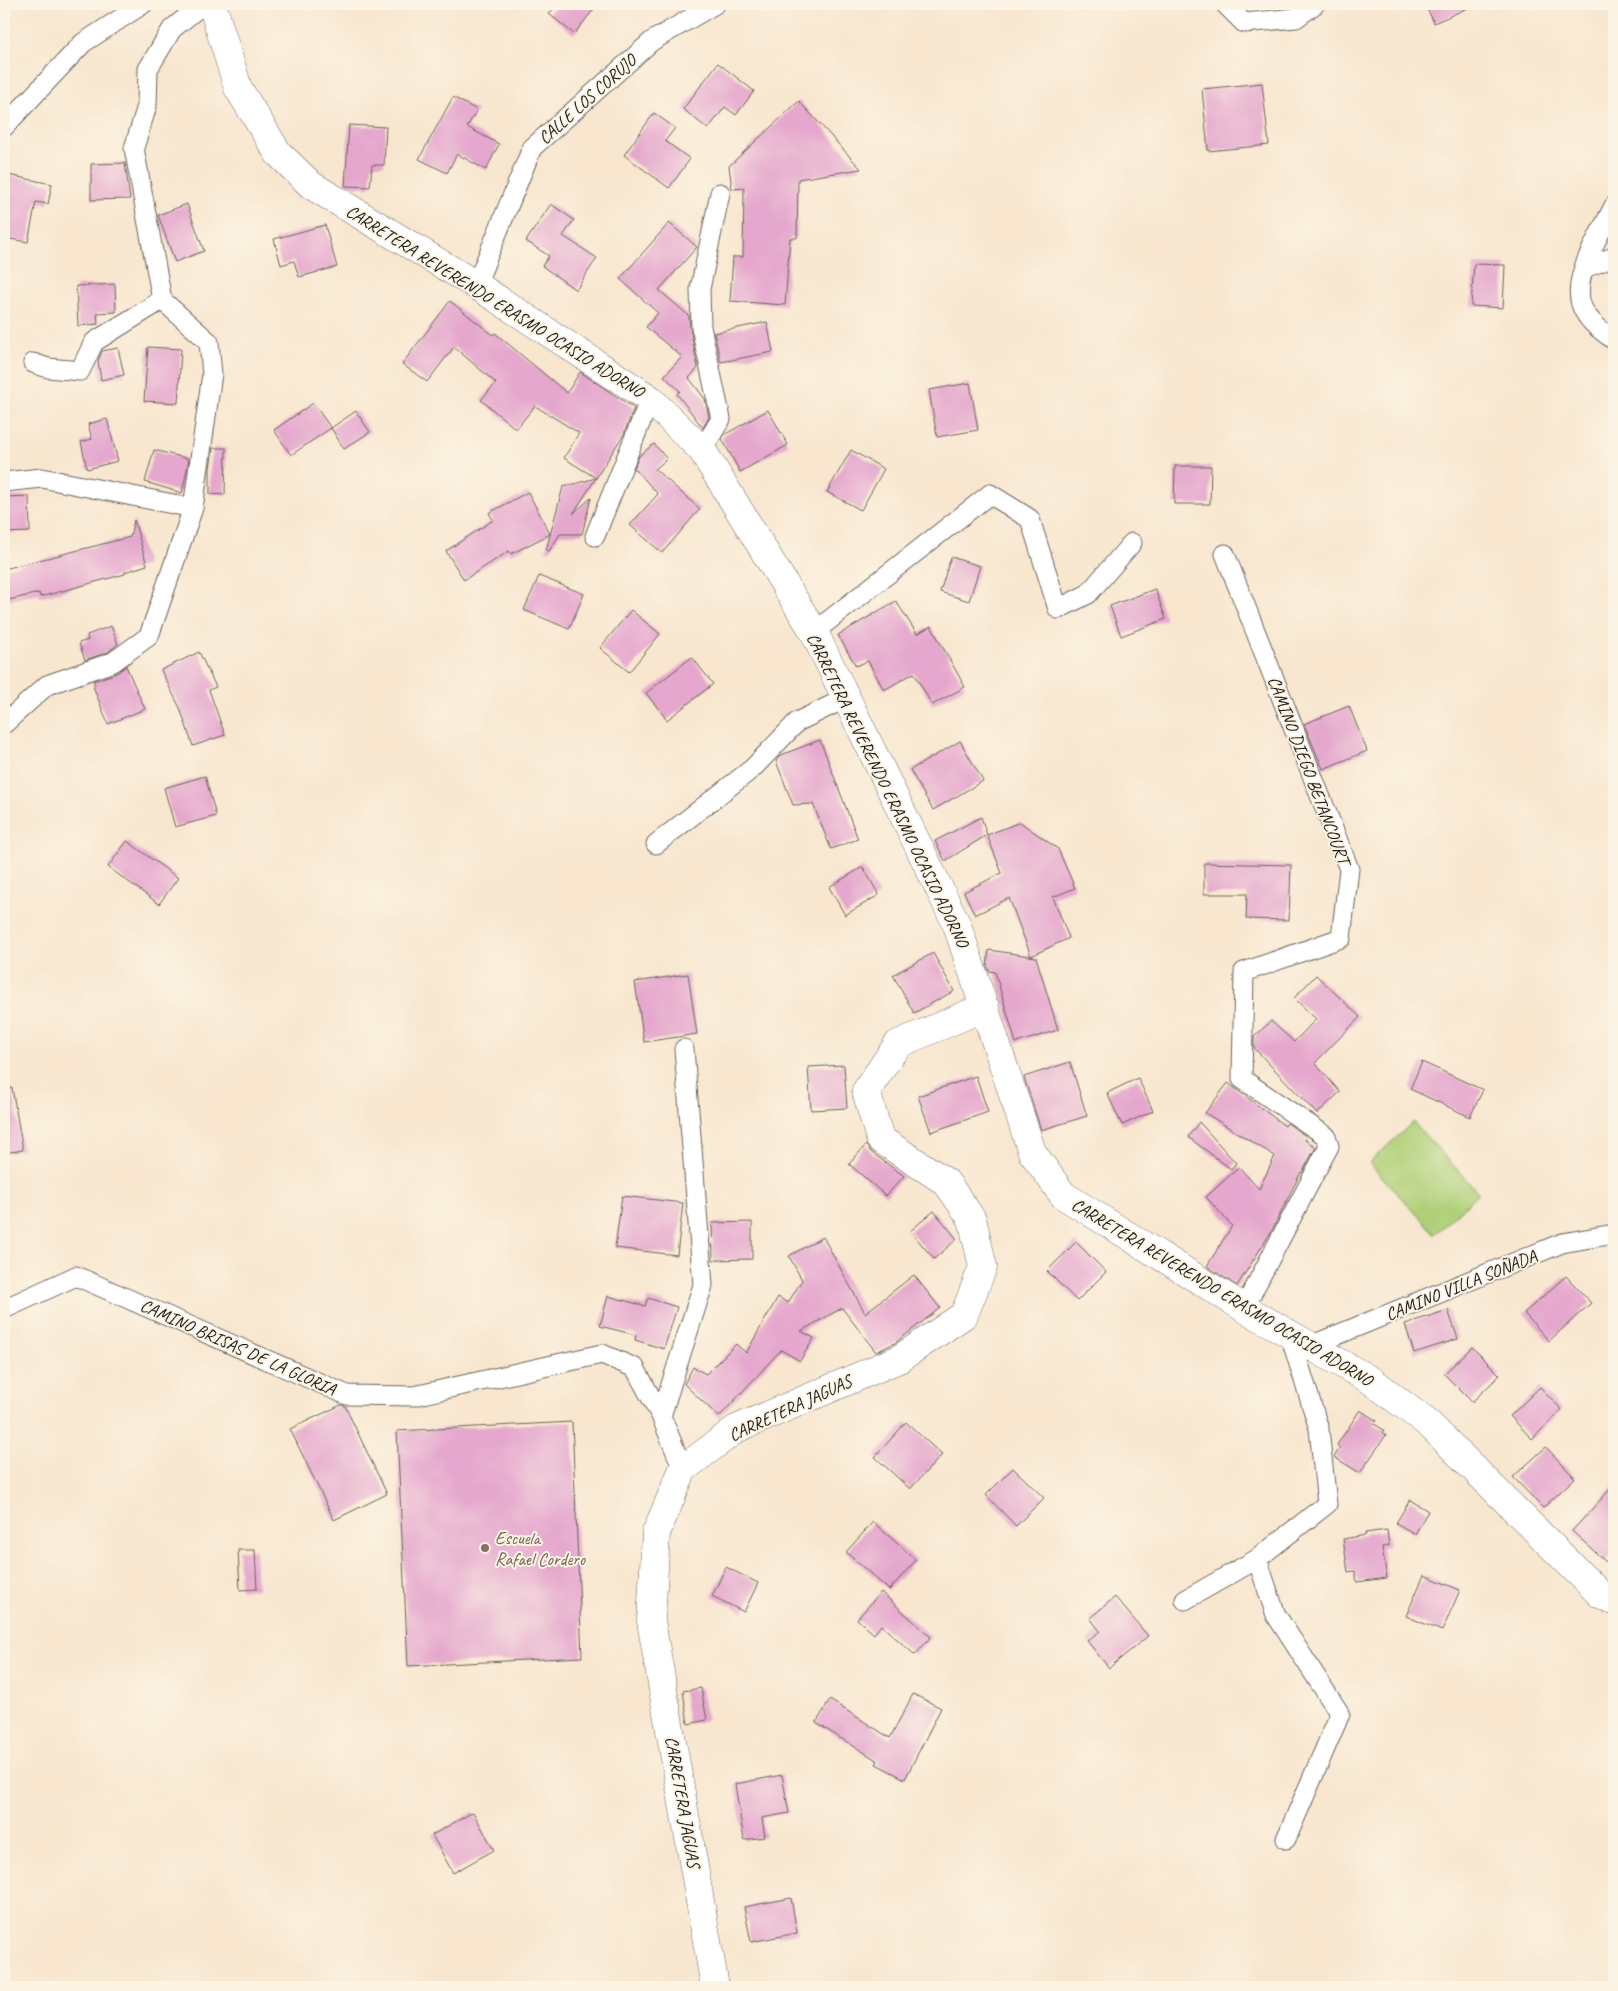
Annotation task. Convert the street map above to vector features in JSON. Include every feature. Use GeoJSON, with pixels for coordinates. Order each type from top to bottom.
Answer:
{"type":"FeatureCollection","features":[{"type":"Feature","properties":{"kind":"street"},"geometry":{"type":"LineString","coordinates":[[4,127],[83,43],[142,4]]}},
{"type":"Feature","properties":{"kind":"street"},"geometry":{"type":"LineString","coordinates":[[4,724],[47,685],[113,662],[149,636],[193,508],[212,374],[209,342],[162,300],[134,148],[147,106],[148,69],[172,29],[203,4]]}},
{"type":"Feature","properties":{"kind":"street","name":"CARRETERA REVERENDO ERASMO OCASIO ADORNO"},"geometry":{"type":"LineString","coordinates":[[212,4],[238,88],[278,153],[310,185],[476,285],[650,399],[702,450],[814,632],[957,925],[1032,1152],[1063,1195],[1244,1308],[1372,1381],[1430,1425],[1600,1594],[1614,1601]]}},
{"type":"Feature","properties":{"kind":"street","name":"CALLE LOS CORUJO"},"geometry":{"type":"LineString","coordinates":[[476,285],[532,148],[652,41],[715,4]]}},
{"type":"Feature","properties":{"kind":"street"},"geometry":{"type":"LineString","coordinates":[[1225,4],[1244,23],[1296,18],[1315,4]]}},
{"type":"Feature","properties":{"kind":"street"},"geometry":{"type":"LineString","coordinates":[[702,450],[721,419],[701,326],[700,289],[720,192]]}},
{"type":"Feature","properties":{"kind":"street"},"geometry":{"type":"LineString","coordinates":[[1614,206],[1584,268],[1580,278],[1579,290],[1582,309],[1595,326],[1614,340]]}},
{"type":"Feature","properties":{"kind":"street"},"geometry":{"type":"LineString","coordinates":[[1584,268],[1614,256]]}},
{"type":"Feature","properties":{"kind":"street"},"geometry":{"type":"LineString","coordinates":[[33,363],[48,368],[80,370],[94,342],[162,300]]}},
{"type":"Feature","properties":{"kind":"street"},"geometry":{"type":"LineString","coordinates":[[595,536],[650,399]]}},
{"type":"Feature","properties":{"kind":"street"},"geometry":{"type":"LineString","coordinates":[[4,482],[42,478],[193,508]]}},
{"type":"Feature","properties":{"kind":"street"},"geometry":{"type":"LineString","coordinates":[[814,632],[990,494],[1030,519],[1058,608],[1088,594],[1132,543]]}},
{"type":"Feature","properties":{"kind":"street","name":"CAMINO DIEGO BETANCOURT"},"geometry":{"type":"LineString","coordinates":[[1225,554],[1349,870],[1341,938],[1244,972],[1242,1079],[1326,1136],[1329,1146],[1244,1308]]}},
{"type":"Feature","properties":{"kind":"street"},"geometry":{"type":"LineString","coordinates":[[656,844],[753,768],[797,722],[846,698]]}},
{"type":"Feature","properties":{"kind":"street","name":"CARRETERA JAGUAS"},"geometry":{"type":"LineString","coordinates":[[715,1987],[651,1621],[656,1533],[683,1469],[736,1429],[899,1359],[964,1315],[983,1267],[972,1219],[946,1182],[880,1139],[866,1091],[898,1044],[985,1007]]}},
{"type":"Feature","properties":{"kind":"street"},"geometry":{"type":"LineString","coordinates":[[661,1416],[703,1285],[684,1049]]}},
{"type":"Feature","properties":{"kind":"street","name":"CAMINO VILLA SOÑADA"},"geometry":{"type":"LineString","coordinates":[[1300,1340],[1562,1243],[1614,1234]]}},
{"type":"Feature","properties":{"kind":"street","name":"CAMINO BRISAS DE LA GLORIA"},"geometry":{"type":"LineString","coordinates":[[4,1309],[76,1276],[347,1395],[414,1396],[602,1354],[635,1368],[661,1416],[683,1469]]}},
{"type":"Feature","properties":{"kind":"street"},"geometry":{"type":"LineString","coordinates":[[1185,1600],[1257,1559],[1326,1504],[1319,1429],[1300,1340]]}},
{"type":"Feature","properties":{"kind":"street"},"geometry":{"type":"LineString","coordinates":[[1257,1559],[1276,1614],[1340,1714],[1286,1839]]}},
{"type":"Feature","properties":{"kind":"green space"},"geometry":{"type":"Polygon","coordinates":[[[1413,1122],[1479,1193],[1435,1234],[1369,1163],[1413,1122]]]}},
{"type":"Feature","properties":{"kind":"building"},"geometry":{"type":"Polygon","coordinates":[[[557,4],[598,4],[574,34],[549,14],[557,4]]]}},
{"type":"Feature","properties":{"kind":"building"},"geometry":{"type":"Polygon","coordinates":[[[1425,4],[1477,4],[1434,23],[1425,4]]]}},
{"type":"Feature","properties":{"kind":"building"},"geometry":{"type":"Polygon","coordinates":[[[718,63],[754,91],[736,115],[725,107],[708,129],[683,109],[718,63]]]}},
{"type":"Feature","properties":{"kind":"building"},"geometry":{"type":"Polygon","coordinates":[[[1262,83],[1269,145],[1208,151],[1202,89],[1262,83]]]}},
{"type":"Feature","properties":{"kind":"building"},"geometry":{"type":"Polygon","coordinates":[[[453,97],[477,110],[467,127],[499,144],[486,170],[457,154],[447,173],[419,159],[453,97]]]}},
{"type":"Feature","properties":{"kind":"building"},"geometry":{"type":"Polygon","coordinates":[[[799,101],[861,169],[798,179],[797,238],[790,238],[785,305],[730,301],[733,257],[743,257],[744,188],[732,189],[729,166],[799,101]]]}},
{"type":"Feature","properties":{"kind":"building"},"geometry":{"type":"Polygon","coordinates":[[[654,113],[675,128],[665,141],[690,159],[669,188],[624,155],[654,113]]]}},
{"type":"Feature","properties":{"kind":"building"},"geometry":{"type":"Polygon","coordinates":[[[349,125],[386,127],[384,165],[372,165],[370,187],[345,186],[349,125]]]}},
{"type":"Feature","properties":{"kind":"building"},"geometry":{"type":"Polygon","coordinates":[[[125,163],[130,199],[91,200],[91,164],[125,163]]]}},
{"type":"Feature","properties":{"kind":"building"},"geometry":{"type":"Polygon","coordinates":[[[8,175],[52,184],[48,204],[36,202],[28,242],[4,238],[4,198],[8,175]]]}},
{"type":"Feature","properties":{"kind":"building"},"geometry":{"type":"Polygon","coordinates":[[[187,204],[204,251],[175,262],[158,215],[187,204]]]}},
{"type":"Feature","properties":{"kind":"building"},"geometry":{"type":"Polygon","coordinates":[[[551,204],[574,220],[563,236],[597,258],[576,290],[542,266],[549,256],[526,241],[551,204]]]}},
{"type":"Feature","properties":{"kind":"building"},"geometry":{"type":"Polygon","coordinates":[[[669,223],[697,247],[659,290],[689,316],[698,368],[689,378],[705,399],[709,417],[703,428],[677,394],[680,391],[664,376],[682,357],[646,327],[658,313],[620,279],[669,223]]]}},
{"type":"Feature","properties":{"kind":"building"},"geometry":{"type":"Polygon","coordinates":[[[325,225],[337,267],[299,277],[294,261],[281,265],[274,239],[325,225]]]}},
{"type":"Feature","properties":{"kind":"building"},"geometry":{"type":"Polygon","coordinates":[[[1474,264],[1505,265],[1503,308],[1471,306],[1474,264]]]}},
{"type":"Feature","properties":{"kind":"building"},"geometry":{"type":"Polygon","coordinates":[[[115,284],[116,312],[97,313],[98,324],[78,326],[76,286],[115,284]]]}},
{"type":"Feature","properties":{"kind":"building"},"geometry":{"type":"Polygon","coordinates":[[[450,301],[493,335],[495,333],[567,393],[580,372],[634,408],[624,434],[596,478],[564,458],[579,433],[535,406],[516,429],[481,400],[496,383],[454,347],[427,382],[402,364],[450,301]]]}},
{"type":"Feature","properties":{"kind":"building"},"geometry":{"type":"Polygon","coordinates":[[[767,322],[773,352],[721,362],[714,333],[767,322]]]}},
{"type":"Feature","properties":{"kind":"building"},"geometry":{"type":"Polygon","coordinates":[[[148,347],[181,349],[178,403],[144,401],[148,347]]]}},
{"type":"Feature","properties":{"kind":"building"},"geometry":{"type":"Polygon","coordinates":[[[118,348],[124,375],[101,380],[98,361],[102,351],[118,348]]]}},
{"type":"Feature","properties":{"kind":"building"},"geometry":{"type":"Polygon","coordinates":[[[970,383],[978,430],[937,437],[929,390],[970,383]]]}},
{"type":"Feature","properties":{"kind":"building"},"geometry":{"type":"Polygon","coordinates":[[[313,403],[331,428],[291,455],[274,430],[313,403]]]}},
{"type":"Feature","properties":{"kind":"building"},"geometry":{"type":"Polygon","coordinates":[[[768,410],[788,445],[740,472],[722,439],[724,435],[768,410]]]}},
{"type":"Feature","properties":{"kind":"building"},"geometry":{"type":"Polygon","coordinates":[[[356,411],[370,432],[344,449],[331,428],[356,411]]]}},
{"type":"Feature","properties":{"kind":"building"},"geometry":{"type":"Polygon","coordinates":[[[107,419],[118,461],[87,469],[81,442],[92,439],[88,424],[107,419]]]}},
{"type":"Feature","properties":{"kind":"building"},"geometry":{"type":"Polygon","coordinates":[[[654,444],[667,459],[655,469],[700,509],[662,553],[630,525],[658,494],[634,468],[639,456],[654,444]]]}},
{"type":"Feature","properties":{"kind":"building"},"geometry":{"type":"Polygon","coordinates":[[[213,448],[226,448],[225,495],[210,494],[210,469],[213,448]]]}},
{"type":"Feature","properties":{"kind":"building"},"geometry":{"type":"Polygon","coordinates":[[[154,450],[189,459],[182,493],[145,482],[154,450]]]}},
{"type":"Feature","properties":{"kind":"building"},"geometry":{"type":"Polygon","coordinates":[[[851,450],[884,469],[861,510],[827,492],[851,450]]]}},
{"type":"Feature","properties":{"kind":"building"},"geometry":{"type":"Polygon","coordinates":[[[1175,466],[1211,466],[1210,504],[1174,504],[1175,466]]]}},
{"type":"Feature","properties":{"kind":"building"},"geometry":{"type":"Polygon","coordinates":[[[596,478],[573,514],[591,498],[582,534],[560,534],[549,551],[546,550],[563,487],[596,478]]]}},
{"type":"Feature","properties":{"kind":"building"},"geometry":{"type":"Polygon","coordinates":[[[528,492],[550,534],[511,554],[509,551],[464,580],[446,551],[493,520],[489,513],[528,492]]]}},
{"type":"Feature","properties":{"kind":"building"},"geometry":{"type":"Polygon","coordinates":[[[29,496],[30,532],[4,533],[4,497],[29,496]]]}},
{"type":"Feature","properties":{"kind":"building"},"geometry":{"type":"Polygon","coordinates":[[[134,520],[147,565],[125,572],[125,574],[40,597],[39,593],[4,601],[4,569],[130,537],[134,520]]]}},
{"type":"Feature","properties":{"kind":"building"},"geometry":{"type":"Polygon","coordinates":[[[951,557],[980,566],[969,601],[940,592],[951,557]]]}},
{"type":"Feature","properties":{"kind":"building"},"geometry":{"type":"Polygon","coordinates":[[[539,576],[584,594],[569,629],[524,610],[539,576]]]}},
{"type":"Feature","properties":{"kind":"building"},"geometry":{"type":"Polygon","coordinates":[[[1155,589],[1166,619],[1121,636],[1110,606],[1155,589]]]}},
{"type":"Feature","properties":{"kind":"building"},"geometry":{"type":"Polygon","coordinates":[[[896,601],[917,634],[931,626],[965,687],[932,705],[914,673],[884,690],[868,661],[856,666],[838,635],[896,601]]]}},
{"type":"Feature","properties":{"kind":"building"},"geometry":{"type":"Polygon","coordinates":[[[631,610],[660,634],[629,672],[600,648],[631,610]]]}},
{"type":"Feature","properties":{"kind":"building"},"geometry":{"type":"Polygon","coordinates":[[[111,626],[118,644],[108,652],[85,660],[79,643],[88,640],[87,635],[111,626]]]}},
{"type":"Feature","properties":{"kind":"building"},"geometry":{"type":"Polygon","coordinates":[[[199,652],[216,687],[209,690],[225,735],[193,746],[180,708],[161,670],[199,652]]]}},
{"type":"Feature","properties":{"kind":"building"},"geometry":{"type":"Polygon","coordinates":[[[692,657],[713,684],[667,720],[646,693],[692,657]]]}},
{"type":"Feature","properties":{"kind":"building"},"geometry":{"type":"Polygon","coordinates":[[[126,666],[145,709],[108,724],[93,686],[95,685],[93,681],[117,673],[126,666]]]}},
{"type":"Feature","properties":{"kind":"building"},"geometry":{"type":"Polygon","coordinates":[[[1349,706],[1367,751],[1323,769],[1304,724],[1349,706]]]}},
{"type":"Feature","properties":{"kind":"building"},"geometry":{"type":"Polygon","coordinates":[[[820,740],[858,839],[831,849],[813,804],[793,805],[776,761],[781,755],[820,740]]]}},
{"type":"Feature","properties":{"kind":"building"},"geometry":{"type":"Polygon","coordinates":[[[960,741],[983,781],[933,810],[910,770],[960,741]]]}},
{"type":"Feature","properties":{"kind":"building"},"geometry":{"type":"Polygon","coordinates":[[[205,776],[216,816],[175,827],[164,788],[205,776]]]}},
{"type":"Feature","properties":{"kind":"building"},"geometry":{"type":"Polygon","coordinates":[[[981,817],[987,835],[945,861],[935,841],[981,817]]]}},
{"type":"Feature","properties":{"kind":"building"},"geometry":{"type":"Polygon","coordinates":[[[1020,822],[1058,849],[1075,888],[1053,897],[1069,938],[1031,956],[1009,898],[975,915],[964,892],[1002,873],[987,835],[1020,822]]]}},
{"type":"Feature","properties":{"kind":"building"},"geometry":{"type":"Polygon","coordinates":[[[127,841],[178,878],[159,904],[108,867],[127,841]]]}},
{"type":"Feature","properties":{"kind":"building"},"geometry":{"type":"Polygon","coordinates":[[[1204,863],[1291,865],[1289,920],[1246,919],[1247,894],[1204,894],[1204,863]]]}},
{"type":"Feature","properties":{"kind":"building"},"geometry":{"type":"Polygon","coordinates":[[[863,867],[879,895],[845,915],[829,887],[863,867]]]}},
{"type":"Feature","properties":{"kind":"building"},"geometry":{"type":"Polygon","coordinates":[[[989,950],[1036,957],[1058,1030],[1016,1043],[995,972],[989,971],[987,966],[989,950]]]}},
{"type":"Feature","properties":{"kind":"building"},"geometry":{"type":"Polygon","coordinates":[[[933,953],[954,991],[914,1013],[893,975],[933,953]]]}},
{"type":"Feature","properties":{"kind":"building"},"geometry":{"type":"Polygon","coordinates":[[[688,974],[697,1034],[644,1042],[635,982],[688,974]]]}},
{"type":"Feature","properties":{"kind":"building"},"geometry":{"type":"Polygon","coordinates":[[[1316,975],[1360,1017],[1315,1063],[1340,1092],[1317,1114],[1254,1048],[1254,1037],[1271,1021],[1294,1042],[1316,1019],[1294,998],[1316,975]]]}},
{"type":"Feature","properties":{"kind":"building"},"geometry":{"type":"Polygon","coordinates":[[[1070,1062],[1087,1116],[1041,1130],[1024,1077],[1070,1062]]]}},
{"type":"Feature","properties":{"kind":"building"},"geometry":{"type":"Polygon","coordinates":[[[1422,1062],[1483,1090],[1470,1117],[1410,1089],[1422,1062]]]}},
{"type":"Feature","properties":{"kind":"building"},"geometry":{"type":"Polygon","coordinates":[[[844,1065],[847,1108],[811,1110],[808,1067],[844,1065]]]}},
{"type":"Feature","properties":{"kind":"building"},"geometry":{"type":"Polygon","coordinates":[[[976,1076],[988,1112],[931,1132],[918,1096],[976,1076]]]}},
{"type":"Feature","properties":{"kind":"building"},"geometry":{"type":"Polygon","coordinates":[[[1138,1078],[1153,1111],[1122,1125],[1107,1093],[1138,1078]]]}},
{"type":"Feature","properties":{"kind":"building"},"geometry":{"type":"Polygon","coordinates":[[[1228,1083],[1285,1126],[1287,1123],[1307,1137],[1305,1140],[1316,1147],[1301,1172],[1271,1232],[1237,1286],[1207,1266],[1232,1226],[1206,1197],[1239,1167],[1259,1189],[1275,1156],[1205,1113],[1228,1083]]]}},
{"type":"Feature","properties":{"kind":"building"},"geometry":{"type":"Polygon","coordinates":[[[12,1088],[23,1150],[4,1153],[4,1089],[12,1088]]]}},
{"type":"Feature","properties":{"kind":"building"},"geometry":{"type":"Polygon","coordinates":[[[1199,1122],[1236,1163],[1231,1169],[1188,1137],[1199,1122]]]}},
{"type":"Feature","properties":{"kind":"building"},"geometry":{"type":"Polygon","coordinates":[[[866,1145],[871,1152],[904,1176],[886,1196],[849,1164],[866,1145]]]}},
{"type":"Feature","properties":{"kind":"building"},"geometry":{"type":"Polygon","coordinates":[[[622,1196],[683,1203],[677,1255],[615,1248],[622,1196]]]}},
{"type":"Feature","properties":{"kind":"building"},"geometry":{"type":"Polygon","coordinates":[[[934,1211],[957,1239],[934,1259],[910,1231],[934,1211]]]}},
{"type":"Feature","properties":{"kind":"building"},"geometry":{"type":"Polygon","coordinates":[[[752,1222],[752,1259],[713,1260],[712,1223],[752,1222]]]}},
{"type":"Feature","properties":{"kind":"building"},"geometry":{"type":"Polygon","coordinates":[[[823,1237],[865,1313],[914,1275],[940,1308],[895,1343],[876,1352],[842,1308],[801,1331],[814,1338],[800,1361],[781,1350],[719,1417],[684,1384],[693,1367],[706,1374],[736,1344],[746,1353],[778,1297],[788,1303],[802,1280],[789,1256],[823,1237]]]}},
{"type":"Feature","properties":{"kind":"building"},"geometry":{"type":"Polygon","coordinates":[[[1076,1242],[1106,1272],[1077,1301],[1047,1271],[1076,1242]]]}},
{"type":"Feature","properties":{"kind":"building"},"geometry":{"type":"Polygon","coordinates":[[[1566,1276],[1591,1303],[1549,1341],[1524,1313],[1566,1276]]]}},
{"type":"Feature","properties":{"kind":"building"},"geometry":{"type":"Polygon","coordinates":[[[608,1296],[645,1306],[648,1298],[677,1307],[664,1349],[635,1340],[636,1335],[600,1326],[608,1296]]]}},
{"type":"Feature","properties":{"kind":"building"},"geometry":{"type":"Polygon","coordinates":[[[1448,1310],[1458,1339],[1414,1353],[1405,1324],[1448,1310]]]}},
{"type":"Feature","properties":{"kind":"building"},"geometry":{"type":"Polygon","coordinates":[[[1472,1347],[1500,1375],[1472,1402],[1444,1374],[1472,1347]]]}},
{"type":"Feature","properties":{"kind":"building"},"geometry":{"type":"Polygon","coordinates":[[[1540,1387],[1562,1410],[1532,1439],[1510,1416],[1540,1387]]]}},
{"type":"Feature","properties":{"kind":"building"},"geometry":{"type":"Polygon","coordinates":[[[341,1405],[345,1406],[387,1494],[334,1520],[290,1429],[341,1405]]]}},
{"type":"Feature","properties":{"kind":"building"},"geometry":{"type":"Polygon","coordinates":[[[1360,1410],[1377,1421],[1374,1424],[1384,1430],[1382,1433],[1386,1435],[1360,1473],[1334,1457],[1340,1448],[1337,1445],[1360,1410]]]}},
{"type":"Feature","properties":{"kind":"building"},"geometry":{"type":"Polygon","coordinates":[[[572,1422],[582,1657],[408,1666],[397,1431],[572,1422]]]}},
{"type":"Feature","properties":{"kind":"building"},"geometry":{"type":"Polygon","coordinates":[[[906,1422],[942,1455],[910,1489],[875,1457],[906,1422]]]}},
{"type":"Feature","properties":{"kind":"building"},"geometry":{"type":"Polygon","coordinates":[[[1546,1447],[1575,1478],[1543,1508],[1513,1477],[1546,1447]]]}},
{"type":"Feature","properties":{"kind":"building"},"geometry":{"type":"Polygon","coordinates":[[[1013,1468],[1044,1498],[1016,1526],[986,1495],[1013,1468]]]}},
{"type":"Feature","properties":{"kind":"building"},"geometry":{"type":"Polygon","coordinates":[[[1614,1485],[1614,1553],[1606,1562],[1572,1531],[1614,1485]]]}},
{"type":"Feature","properties":{"kind":"building"},"geometry":{"type":"Polygon","coordinates":[[[1410,1500],[1428,1511],[1415,1534],[1396,1523],[1410,1500]]]}},
{"type":"Feature","properties":{"kind":"building"},"geometry":{"type":"Polygon","coordinates":[[[873,1522],[916,1560],[889,1590],[846,1552],[873,1522]]]}},
{"type":"Feature","properties":{"kind":"building"},"geometry":{"type":"Polygon","coordinates":[[[1387,1530],[1389,1546],[1382,1547],[1387,1578],[1357,1582],[1355,1571],[1348,1572],[1343,1539],[1387,1530]]]}},
{"type":"Feature","properties":{"kind":"building"},"geometry":{"type":"Polygon","coordinates":[[[238,1550],[255,1550],[257,1589],[240,1590],[238,1550]]]}},
{"type":"Feature","properties":{"kind":"building"},"geometry":{"type":"Polygon","coordinates":[[[726,1567],[758,1583],[744,1612],[712,1596],[726,1567]]]}},
{"type":"Feature","properties":{"kind":"building"},"geometry":{"type":"Polygon","coordinates":[[[1424,1575],[1460,1590],[1442,1631],[1406,1616],[1424,1575]]]}},
{"type":"Feature","properties":{"kind":"building"},"geometry":{"type":"Polygon","coordinates":[[[881,1592],[931,1637],[915,1655],[881,1625],[874,1634],[857,1619],[881,1592]]]}},
{"type":"Feature","properties":{"kind":"building"},"geometry":{"type":"Polygon","coordinates":[[[1115,1597],[1148,1636],[1109,1668],[1087,1641],[1100,1631],[1090,1618],[1115,1597]]]}},
{"type":"Feature","properties":{"kind":"building"},"geometry":{"type":"Polygon","coordinates":[[[701,1688],[707,1720],[688,1724],[683,1691],[701,1688]]]}},
{"type":"Feature","properties":{"kind":"building"},"geometry":{"type":"Polygon","coordinates":[[[913,1694],[941,1708],[905,1779],[876,1764],[878,1761],[816,1723],[830,1700],[890,1738],[913,1694]]]}},
{"type":"Feature","properties":{"kind":"building"},"geometry":{"type":"Polygon","coordinates":[[[782,1775],[789,1813],[762,1818],[765,1837],[744,1840],[735,1784],[782,1775]]]}},
{"type":"Feature","properties":{"kind":"building"},"geometry":{"type":"Polygon","coordinates":[[[473,1812],[494,1850],[453,1873],[432,1835],[473,1812]]]}},
{"type":"Feature","properties":{"kind":"building"},"geometry":{"type":"Polygon","coordinates":[[[791,1898],[797,1933],[751,1942],[744,1907],[791,1898]]]}},
{"type":"Feature","properties":{"kind":"place","name":"Escuela Rafael Cordero"},"geometry":{"type":"Point","coordinates":[485,1548]}}]}
